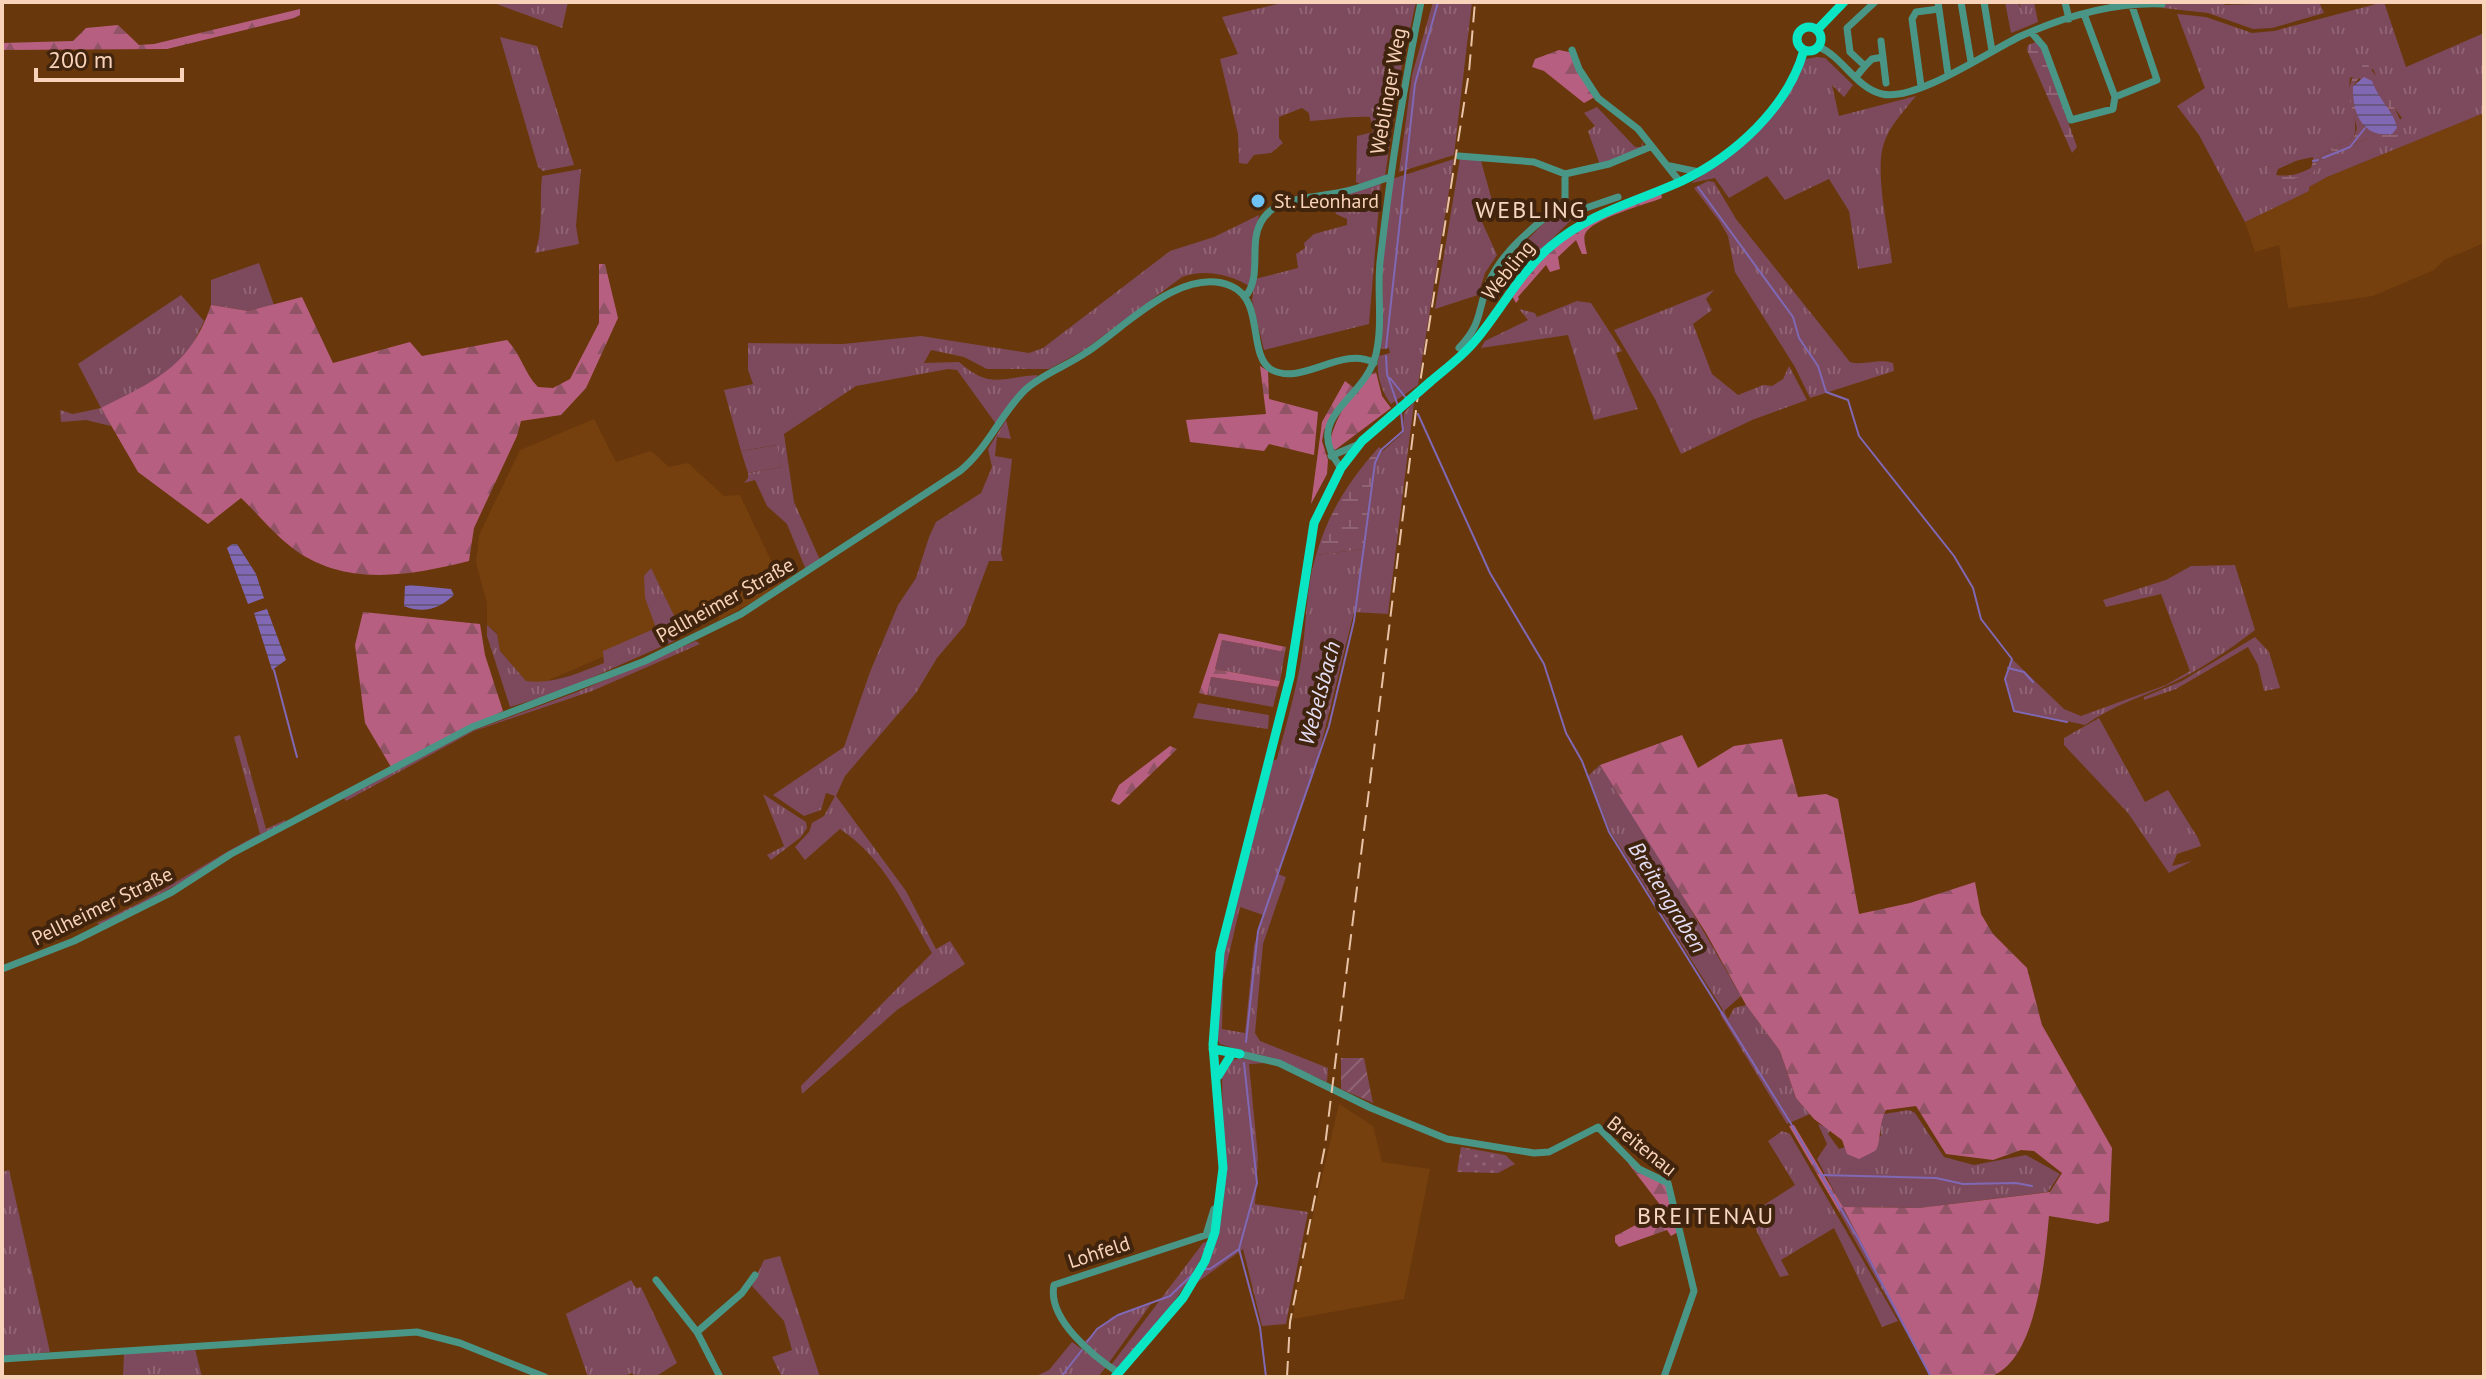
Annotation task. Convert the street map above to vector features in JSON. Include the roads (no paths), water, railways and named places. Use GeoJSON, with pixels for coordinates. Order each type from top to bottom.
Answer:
{"type":"FeatureCollection","features":[{"type":"Feature","properties":{"kind":"main road"},"geometry":{"type":"LineString","coordinates":[[1817,30],[1844,2]]}},
{"type":"Feature","properties":{"kind":"main road"},"geometry":{"type":"LineString","coordinates":[[1810,27],[1817,30],[1821,36],[1819,47],[1812,51],[1804,50],[1797,40],[1799,33],[1810,27]]}},
{"type":"Feature","properties":{"kind":"main road","name":"Webling"},"geometry":{"type":"LineString","coordinates":[[1460,352],[1526,273],[1567,233],[1596,214],[1680,182],[1726,155],[1768,114],[1786,90],[1804,50]]}},
{"type":"Feature","properties":{"kind":"main road"},"geometry":{"type":"LineString","coordinates":[[1117,1375],[1162,1325],[1201,1268],[1215,1232],[1223,1181],[1214,1052],[1214,992],[1220,953],[1288,687],[1309,544],[1319,508],[1341,468],[1362,441],[1460,352]]}},
{"type":"Feature","properties":{"kind":"main road"},"geometry":{"type":"LineString","coordinates":[[1214,1052],[1235,1055]]}},
{"type":"Feature","properties":{"kind":"main road"},"geometry":{"type":"LineString","coordinates":[[1216,1085],[1222,1065],[1235,1055]]}},
{"type":"Feature","properties":{"kind":"street","name":"Weblinger Weg"},"geometry":{"type":"LineString","coordinates":[[1331,456],[1326,443],[1328,429],[1374,363],[1398,113],[1421,2]]}},
{"type":"Feature","properties":{"kind":"street"},"geometry":{"type":"LineString","coordinates":[[1865,66],[1850,52],[1847,28],[1875,2]]}},
{"type":"Feature","properties":{"kind":"street"},"geometry":{"type":"LineString","coordinates":[[1961,2],[1971,62]]}},
{"type":"Feature","properties":{"kind":"street"},"geometry":{"type":"LineString","coordinates":[[1984,2],[1992,51]]}},
{"type":"Feature","properties":{"kind":"street"},"geometry":{"type":"LineString","coordinates":[[2065,2],[2069,19]]}},
{"type":"Feature","properties":{"kind":"street"},"geometry":{"type":"LineString","coordinates":[[2131,3],[2157,80]]}},
{"type":"Feature","properties":{"kind":"street"},"geometry":{"type":"LineString","coordinates":[[1819,47],[1856,77],[1885,95],[1921,86],[2031,32],[2114,4],[2162,4]]}},
{"type":"Feature","properties":{"kind":"street"},"geometry":{"type":"LineString","coordinates":[[1921,86],[1912,19],[1916,12],[1938,6],[1948,74]]}},
{"type":"Feature","properties":{"kind":"street"},"geometry":{"type":"LineString","coordinates":[[2031,32],[2048,56],[2071,120],[2113,109],[2115,97],[2084,14]]}},
{"type":"Feature","properties":{"kind":"street"},"geometry":{"type":"LineString","coordinates":[[1881,41],[1886,83]]}},
{"type":"Feature","properties":{"kind":"street"},"geometry":{"type":"LineString","coordinates":[[1572,50],[1579,69],[1598,98],[1638,129],[1650,147],[1673,167],[1680,182]]}},
{"type":"Feature","properties":{"kind":"street"},"geometry":{"type":"LineString","coordinates":[[1856,77],[1872,59],[1883,57]]}},
{"type":"Feature","properties":{"kind":"street"},"geometry":{"type":"LineString","coordinates":[[2115,97],[2157,80],[2168,79]]}},
{"type":"Feature","properties":{"kind":"street"},"geometry":{"type":"LineString","coordinates":[[1459,156],[1534,162],[1565,174],[1609,164],[1650,147]]}},
{"type":"Feature","properties":{"kind":"street"},"geometry":{"type":"LineString","coordinates":[[1673,167],[1699,172]]}},
{"type":"Feature","properties":{"kind":"street"},"geometry":{"type":"LineString","coordinates":[[1565,174],[1565,201],[1577,213],[1618,197]]}},
{"type":"Feature","properties":{"kind":"street"},"geometry":{"type":"LineString","coordinates":[[1374,363],[1344,360],[1288,373],[1273,370],[1264,361],[1245,297],[1252,290],[1256,235],[1267,212],[1291,200],[1343,192],[1390,177]]}},
{"type":"Feature","properties":{"kind":"street","name":"Webling"},"geometry":{"type":"LineString","coordinates":[[1460,352],[1478,326],[1489,281],[1507,257],[1565,201]]}},
{"type":"Feature","properties":{"kind":"street","name":"Pellheimer Straße"},"geometry":{"type":"LineString","coordinates":[[2,969],[74,941],[172,892],[231,854],[472,727],[631,667],[741,614],[960,471],[982,449],[1027,388],[1087,353],[1152,304],[1182,288],[1207,282],[1234,287],[1245,297]]}},
{"type":"Feature","properties":{"kind":"street"},"geometry":{"type":"LineString","coordinates":[[1341,468],[1331,456],[1362,441]]}},
{"type":"Feature","properties":{"kind":"street","name":"Breitenau"},"geometry":{"type":"LineString","coordinates":[[1235,1055],[1279,1063],[1371,1108],[1447,1139],[1534,1153],[1549,1152],[1598,1127],[1639,1169],[1668,1183],[1694,1291],[1664,1377]]}},
{"type":"Feature","properties":{"kind":"street","name":"Lohfeld"},"geometry":{"type":"LineString","coordinates":[[1117,1375],[1074,1336],[1054,1300],[1054,1285],[1206,1235],[1218,1181],[1223,1181]]}},
{"type":"Feature","properties":{"kind":"street"},"geometry":{"type":"LineString","coordinates":[[697,1332],[742,1293],[755,1275]]}},
{"type":"Feature","properties":{"kind":"street"},"geometry":{"type":"LineString","coordinates":[[656,1280],[697,1332],[720,1377]]}},
{"type":"Feature","properties":{"kind":"street"},"geometry":{"type":"LineString","coordinates":[[2,1359],[417,1332],[441,1337],[545,1377]]}},
{"type":"Feature","properties":{"kind":"waterway"},"geometry":{"type":"LineString","coordinates":[[315,2],[328,2]]}},
{"type":"Feature","properties":{"kind":"waterway","name":"Webelsbach"},"geometry":{"type":"LineString","coordinates":[[1386,348],[1415,84],[1438,2]]}},
{"type":"Feature","properties":{"kind":"waterway"},"geometry":{"type":"LineString","coordinates":[[2323,158],[2350,147],[2365,128]]}},
{"type":"Feature","properties":{"kind":"waterway"},"geometry":{"type":"LineString","coordinates":[[2313,161],[2318,160]]}},
{"type":"Feature","properties":{"kind":"waterway"},"geometry":{"type":"LineString","coordinates":[[1698,187],[1793,317],[1799,338],[1818,366],[1826,392],[1848,400],[1859,436],[1954,556],[1973,588],[1981,619],[2012,659],[2005,679],[2014,711],[2067,722]]}},
{"type":"Feature","properties":{"kind":"waterway","name":"Breitengraben"},"geometry":{"type":"LineString","coordinates":[[1386,356],[1387,374],[1398,406]]}},
{"type":"Feature","properties":{"kind":"waterway","name":"Breitengraben"},"geometry":{"type":"LineString","coordinates":[[1390,378],[1406,398]]}},
{"type":"Feature","properties":{"kind":"waterway","name":"Webelsbach"},"geometry":{"type":"LineString","coordinates":[[1246,1042],[1258,931],[1329,726],[1354,621],[1375,463],[1381,450],[1403,431],[1401,412]]}},
{"type":"Feature","properties":{"kind":"waterway","name":"Breitengraben"},"geometry":{"type":"LineString","coordinates":[[1418,414],[1490,573],[1544,664],[1566,733],[1582,761],[1609,832],[1790,1122],[1859,1240],[1931,1377]]}},
{"type":"Feature","properties":{"kind":"waterway"},"geometry":{"type":"LineString","coordinates":[[2008,668],[2024,672],[2033,682]]}},
{"type":"Feature","properties":{"kind":"waterway"},"geometry":{"type":"LineString","coordinates":[[274,670],[297,757]]}},
{"type":"Feature","properties":{"kind":"waterway","name":"Webelsbach"},"geometry":{"type":"LineString","coordinates":[[1244,1063],[1257,1183],[1239,1249],[1260,1327],[1266,1377]]}},
{"type":"Feature","properties":{"kind":"waterway"},"geometry":{"type":"LineString","coordinates":[[1822,1175],[1936,1178],[1963,1184],[2016,1183],[2032,1186]]}},
{"type":"Feature","properties":{"kind":"waterway"},"geometry":{"type":"LineString","coordinates":[[1204,1269],[1210,1269],[1239,1249]]}},
{"type":"Feature","properties":{"kind":"waterway"},"geometry":{"type":"LineString","coordinates":[[1087,1342],[1097,1329],[1118,1315],[1170,1296],[1198,1269]]}},
{"type":"Feature","properties":{"kind":"waterway"},"geometry":{"type":"LineString","coordinates":[[1061,1377],[1082,1350]]}},
{"type":"Feature","properties":{"kind":"railway"},"geometry":{"type":"LineString","coordinates":[[1287,1377],[1290,1322],[1325,1146],[1417,402],[1469,72],[1475,2]]}},
{"type":"Feature","properties":{"kind":"place","name":"St. Leonhard"},"geometry":{"type":"Point","coordinates":[1258,201]}},
{"type":"Feature","properties":{"kind":"district","name":"WEBLING"},"geometry":{"type":"Point","coordinates":[1531,210]}},
{"type":"Feature","properties":{"kind":"district","name":"BREITENAU"},"geometry":{"type":"Point","coordinates":[1706,1216]}}]}
